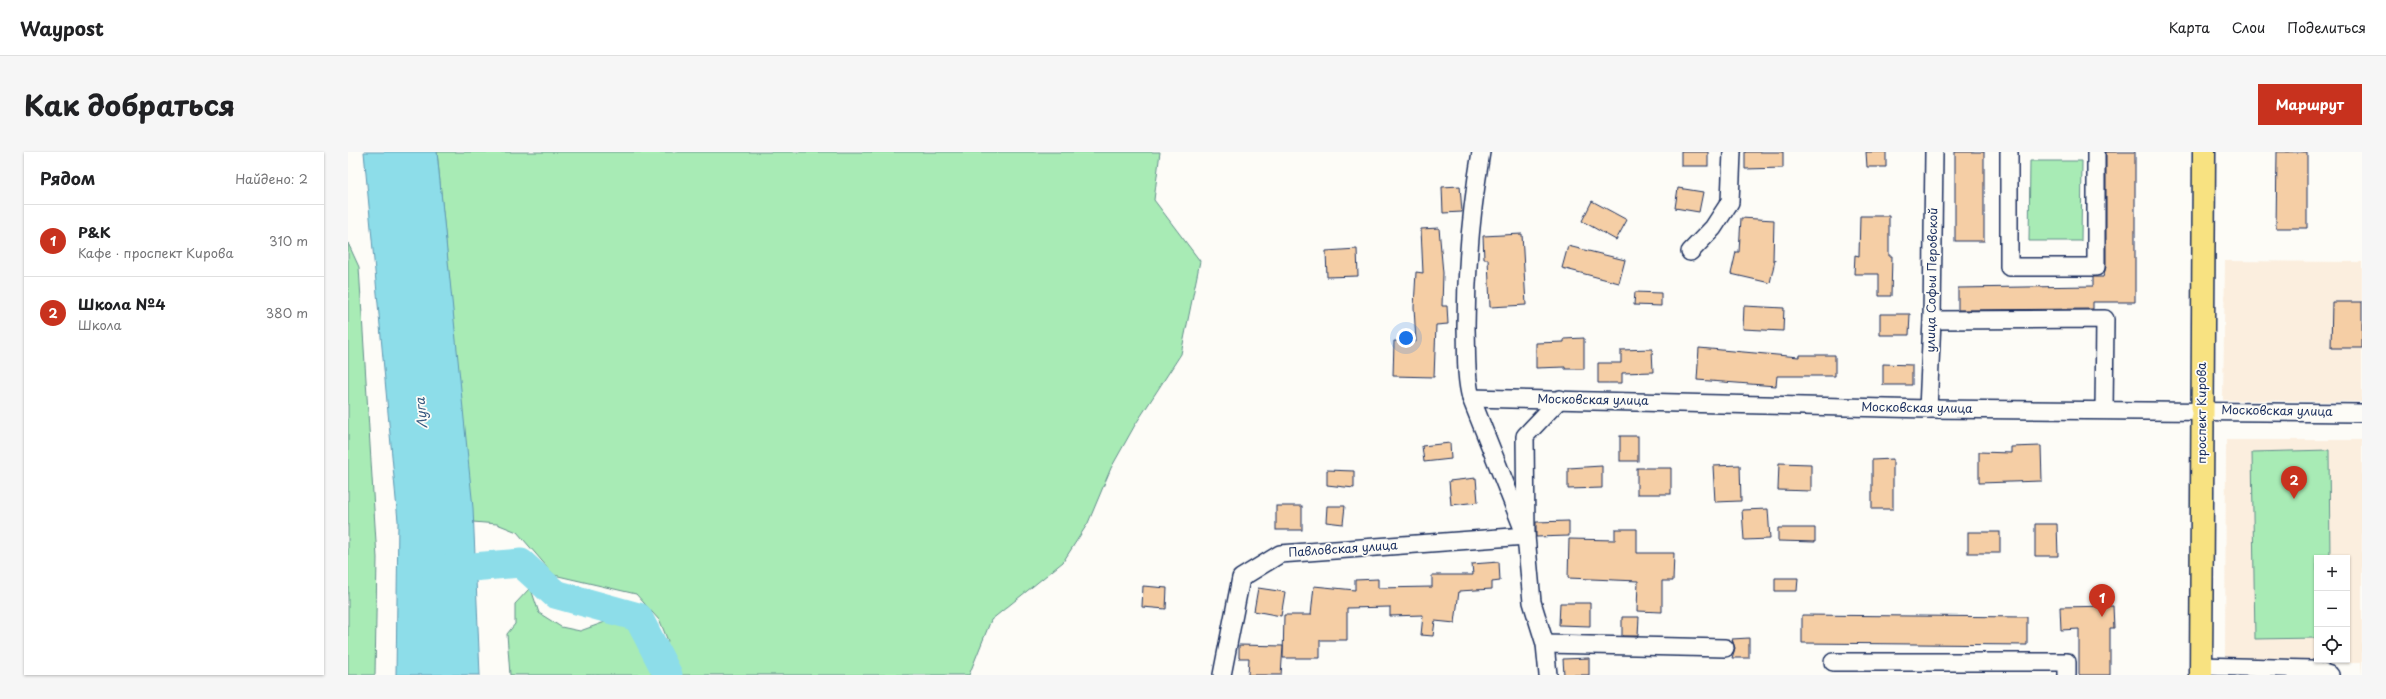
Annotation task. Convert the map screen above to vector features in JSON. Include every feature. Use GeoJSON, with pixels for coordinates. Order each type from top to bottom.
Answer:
{"type":"FeatureCollection","features":[{"type":"Feature","properties":{"kind":"main road","name":"проспект Кирова"},"geometry":{"type":"LineString","coordinates":[[2201,670],[2204,152]]}},
{"type":"Feature","properties":{"kind":"street"},"geometry":{"type":"LineString","coordinates":[[1481,152],[1471,209],[1466,298],[1466,380],[1471,398],[1526,536]]}},
{"type":"Feature","properties":{"kind":"street"},"geometry":{"type":"LineString","coordinates":[[1690,252],[1713,228],[1730,202],[1732,152]]}},
{"type":"Feature","properties":{"kind":"street","name":"улица Софьи Перовской"},"geometry":{"type":"LineString","coordinates":[[1928,408],[1932,320],[1934,152]]}},
{"type":"Feature","properties":{"kind":"street"},"geometry":{"type":"LineString","coordinates":[[2009,152],[2008,267],[2096,267],[2096,152]]}},
{"type":"Feature","properties":{"kind":"street"},"geometry":{"type":"LineString","coordinates":[[1932,320],[2105,319],[2104,410]]}},
{"type":"Feature","properties":{"kind":"street","name":"Московская улица"},"geometry":{"type":"LineString","coordinates":[[1471,398],[1928,408],[2362,413]]}},
{"type":"Feature","properties":{"kind":"street"},"geometry":{"type":"LineString","coordinates":[[1548,675],[1545,644],[1532,602],[1526,536],[1525,436],[1560,399]]}},
{"type":"Feature","properties":{"kind":"street","name":"Павловская улица"},"geometry":{"type":"LineString","coordinates":[[1222,675],[1241,578],[1280,554],[1526,536]]}},
{"type":"Feature","properties":{"kind":"street"},"geometry":{"type":"LineString","coordinates":[[1545,644],[1725,648]]}},
{"type":"Feature","properties":{"kind":"street"},"geometry":{"type":"LineString","coordinates":[[1833,662],[2067,662],[2067,675]]}},
{"type":"Feature","properties":{"kind":"street"},"geometry":{"type":"LineString","coordinates":[[2201,670],[2311,669],[2330,675]]}},
{"type":"Feature","properties":{"kind":"shaded area"},"geometry":{"type":"Polygon","coordinates":[[[2225,261],[2362,262],[2362,402],[2223,400],[2225,261]]]}},
{"type":"Feature","properties":{"kind":"shaded area"},"geometry":{"type":"Polygon","coordinates":[[[2226,440],[2362,440],[2362,675],[2361,663],[2350,663],[2350,555],[2314,555],[2314,663],[2225,662],[2226,440]]]}},
{"type":"Feature","properties":{"kind":"green space"},"geometry":{"type":"Polygon","coordinates":[[[437,152],[1160,152],[1154,200],[1200,261],[1181,354],[1135,425],[1111,468],[1088,523],[1063,562],[991,620],[969,675],[510,675],[507,634],[515,624],[515,604],[529,589],[532,592],[539,613],[561,627],[580,631],[608,621],[625,624],[655,663],[668,641],[660,621],[636,594],[554,575],[517,532],[497,524],[473,522],[437,152]]]}},
{"type":"Feature","properties":{"kind":"green space"},"geometry":{"type":"Polygon","coordinates":[[[2030,161],[2082,161],[2081,241],[2029,241],[2030,161]]]}},
{"type":"Feature","properties":{"kind":"green space"},"geometry":{"type":"Polygon","coordinates":[[[348,243],[359,267],[377,558],[375,675],[348,675],[348,243]]]}},
{"type":"Feature","properties":{"kind":"green space"},"geometry":{"type":"Polygon","coordinates":[[[2329,450],[2330,555],[2314,555],[2314,638],[2255,639],[2252,452],[2329,450]]]}},
{"type":"Feature","properties":{"kind":"water","name":"Луга"},"geometry":{"type":"Polygon","coordinates":[[[364,152],[437,152],[473,508],[480,675],[396,675],[398,521],[364,152]]]}},
{"type":"Feature","properties":{"kind":"building"},"geometry":{"type":"Polygon","coordinates":[[[1681,152],[1708,152],[1708,166],[1681,166],[1681,152]]]}},
{"type":"Feature","properties":{"kind":"building"},"geometry":{"type":"Polygon","coordinates":[[[1745,152],[1783,152],[1783,168],[1745,169],[1745,152]]]}},
{"type":"Feature","properties":{"kind":"building"},"geometry":{"type":"Polygon","coordinates":[[[1866,152],[1886,152],[1886,167],[1867,167],[1866,152]]]}},
{"type":"Feature","properties":{"kind":"building"},"geometry":{"type":"Polygon","coordinates":[[[1955,152],[1984,152],[1984,241],[1955,241],[1955,152]]]}},
{"type":"Feature","properties":{"kind":"building"},"geometry":{"type":"Polygon","coordinates":[[[2106,152],[2135,152],[2135,302],[2093,302],[2093,309],[1958,310],[1958,288],[2093,286],[2093,277],[2103,277],[2106,267],[2106,152]]]}},
{"type":"Feature","properties":{"kind":"building"},"geometry":{"type":"Polygon","coordinates":[[[2277,152],[2307,152],[2307,228],[2276,228],[2277,152]]]}},
{"type":"Feature","properties":{"kind":"building"},"geometry":{"type":"Polygon","coordinates":[[[1460,186],[1462,212],[1443,213],[1442,187],[1460,186]]]}},
{"type":"Feature","properties":{"kind":"building"},"geometry":{"type":"Polygon","coordinates":[[[1678,188],[1703,192],[1699,212],[1675,208],[1678,188]]]}},
{"type":"Feature","properties":{"kind":"building"},"geometry":{"type":"Polygon","coordinates":[[[1592,201],[1627,220],[1616,240],[1582,221],[1592,201]]]}},
{"type":"Feature","properties":{"kind":"building"},"geometry":{"type":"Polygon","coordinates":[[[1860,216],[1889,216],[1889,256],[1892,256],[1891,296],[1879,296],[1879,274],[1854,274],[1855,255],[1859,256],[1860,216]]]}},
{"type":"Feature","properties":{"kind":"building"},"geometry":{"type":"Polygon","coordinates":[[[1741,218],[1774,220],[1773,260],[1775,260],[1770,283],[1731,274],[1736,252],[1739,252],[1741,218]]]}},
{"type":"Feature","properties":{"kind":"building"},"geometry":{"type":"Polygon","coordinates":[[[1439,228],[1443,273],[1442,306],[1447,306],[1448,324],[1436,325],[1434,377],[1393,376],[1394,341],[1416,342],[1414,307],[1416,272],[1423,273],[1421,229],[1439,228]]]}},
{"type":"Feature","properties":{"kind":"building"},"geometry":{"type":"Polygon","coordinates":[[[1522,234],[1526,305],[1490,307],[1488,259],[1484,259],[1483,236],[1522,234]]]}},
{"type":"Feature","properties":{"kind":"building"},"geometry":{"type":"Polygon","coordinates":[[[1568,246],[1625,260],[1619,283],[1562,268],[1568,246]]]}},
{"type":"Feature","properties":{"kind":"building"},"geometry":{"type":"Polygon","coordinates":[[[1357,249],[1358,276],[1327,277],[1326,251],[1357,249]]]}},
{"type":"Feature","properties":{"kind":"building"},"geometry":{"type":"Polygon","coordinates":[[[1635,292],[1661,293],[1661,306],[1634,305],[1635,292]]]}},
{"type":"Feature","properties":{"kind":"building"},"geometry":{"type":"Polygon","coordinates":[[[2332,302],[2362,302],[2362,348],[2331,348],[2332,302]]]}},
{"type":"Feature","properties":{"kind":"building"},"geometry":{"type":"Polygon","coordinates":[[[1744,306],[1784,308],[1783,331],[1743,329],[1744,306]]]}},
{"type":"Feature","properties":{"kind":"building"},"geometry":{"type":"Polygon","coordinates":[[[1880,314],[1910,314],[1909,335],[1880,335],[1880,314]]]}},
{"type":"Feature","properties":{"kind":"building"},"geometry":{"type":"Polygon","coordinates":[[[1584,338],[1584,369],[1565,369],[1565,367],[1536,368],[1536,343],[1564,342],[1564,339],[1584,338]]]}},
{"type":"Feature","properties":{"kind":"building"},"geometry":{"type":"Polygon","coordinates":[[[1699,348],[1799,357],[1799,355],[1835,355],[1835,376],[1777,376],[1776,386],[1697,380],[1699,348]]]}},
{"type":"Feature","properties":{"kind":"building"},"geometry":{"type":"Polygon","coordinates":[[[1652,349],[1653,372],[1622,373],[1622,383],[1598,383],[1598,363],[1621,363],[1621,350],[1652,349]]]}},
{"type":"Feature","properties":{"kind":"building"},"geometry":{"type":"Polygon","coordinates":[[[1883,364],[1912,365],[1912,385],[1883,385],[1883,364]]]}},
{"type":"Feature","properties":{"kind":"building"},"geometry":{"type":"Polygon","coordinates":[[[1620,436],[1638,436],[1638,461],[1620,461],[1620,436]]]}},
{"type":"Feature","properties":{"kind":"building"},"geometry":{"type":"Polygon","coordinates":[[[1450,443],[1451,459],[1424,462],[1422,446],[1450,443]]]}},
{"type":"Feature","properties":{"kind":"building"},"geometry":{"type":"Polygon","coordinates":[[[2041,446],[2042,481],[1979,483],[1979,452],[2011,453],[2011,447],[2041,446]]]}},
{"type":"Feature","properties":{"kind":"building"},"geometry":{"type":"Polygon","coordinates":[[[1893,459],[1893,509],[1872,509],[1872,460],[1893,459]]]}},
{"type":"Feature","properties":{"kind":"building"},"geometry":{"type":"Polygon","coordinates":[[[1779,463],[1811,464],[1811,491],[1778,490],[1779,463]]]}},
{"type":"Feature","properties":{"kind":"building"},"geometry":{"type":"Polygon","coordinates":[[[1740,465],[1741,501],[1715,502],[1713,466],[1740,465]]]}},
{"type":"Feature","properties":{"kind":"building"},"geometry":{"type":"Polygon","coordinates":[[[1602,466],[1602,488],[1568,489],[1568,468],[1602,466]]]}},
{"type":"Feature","properties":{"kind":"building"},"geometry":{"type":"Polygon","coordinates":[[[1637,468],[1671,468],[1671,494],[1637,494],[1637,468]]]}},
{"type":"Feature","properties":{"kind":"building"},"geometry":{"type":"Polygon","coordinates":[[[1327,470],[1354,471],[1354,488],[1327,485],[1327,470]]]}},
{"type":"Feature","properties":{"kind":"building"},"geometry":{"type":"Polygon","coordinates":[[[1476,478],[1478,502],[1451,505],[1449,481],[1476,478]]]}},
{"type":"Feature","properties":{"kind":"building"},"geometry":{"type":"Polygon","coordinates":[[[1276,506],[1302,506],[1302,530],[1276,530],[1276,506]]]}},
{"type":"Feature","properties":{"kind":"building"},"geometry":{"type":"Polygon","coordinates":[[[1327,506],[1345,506],[1343,524],[1326,522],[1327,506]]]}},
{"type":"Feature","properties":{"kind":"building"},"geometry":{"type":"Polygon","coordinates":[[[1768,509],[1770,539],[1744,540],[1742,510],[1768,509]]]}},
{"type":"Feature","properties":{"kind":"building"},"geometry":{"type":"Polygon","coordinates":[[[1569,521],[1569,536],[1536,537],[1536,522],[1569,521]]]}},
{"type":"Feature","properties":{"kind":"building"},"geometry":{"type":"Polygon","coordinates":[[[2035,524],[2057,524],[2058,556],[2035,556],[2035,524]]]}},
{"type":"Feature","properties":{"kind":"building"},"geometry":{"type":"Polygon","coordinates":[[[1778,528],[1815,528],[1815,542],[1778,541],[1778,528]]]}},
{"type":"Feature","properties":{"kind":"building"},"geometry":{"type":"Polygon","coordinates":[[[1615,529],[1637,529],[1637,553],[1674,553],[1673,581],[1662,581],[1662,612],[1637,611],[1638,581],[1568,578],[1569,539],[1615,540],[1615,529]]]}},
{"type":"Feature","properties":{"kind":"building"},"geometry":{"type":"Polygon","coordinates":[[[1968,532],[2000,532],[2000,553],[1968,553],[1968,532]]]}},
{"type":"Feature","properties":{"kind":"building"},"geometry":{"type":"Polygon","coordinates":[[[1499,562],[1500,581],[1492,582],[1492,589],[1459,591],[1455,623],[1435,621],[1433,636],[1421,635],[1423,615],[1390,616],[1390,607],[1347,608],[1347,640],[1320,640],[1320,658],[1283,658],[1284,615],[1311,615],[1314,586],[1355,590],[1355,580],[1378,579],[1378,588],[1432,587],[1432,575],[1473,575],[1472,564],[1499,562]]]}},
{"type":"Feature","properties":{"kind":"building"},"geometry":{"type":"Polygon","coordinates":[[[1775,578],[1798,578],[1797,591],[1775,591],[1775,578]]]}},
{"type":"Feature","properties":{"kind":"building"},"geometry":{"type":"Polygon","coordinates":[[[1143,586],[1167,588],[1166,609],[1142,607],[1143,586]]]}},
{"type":"Feature","properties":{"kind":"building"},"geometry":{"type":"Polygon","coordinates":[[[1258,588],[1285,592],[1281,616],[1254,611],[1258,588]]]}},
{"type":"Feature","properties":{"kind":"building"},"geometry":{"type":"Polygon","coordinates":[[[1560,603],[1590,603],[1590,626],[1559,625],[1560,603]]]}},
{"type":"Feature","properties":{"kind":"building"},"geometry":{"type":"Polygon","coordinates":[[[2113,606],[2114,628],[2110,628],[2110,675],[2079,675],[2079,629],[2061,630],[2060,607],[2113,606]]]}},
{"type":"Feature","properties":{"kind":"building"},"geometry":{"type":"Polygon","coordinates":[[[1802,615],[2027,617],[2027,645],[1802,643],[1802,615]]]}},
{"type":"Feature","properties":{"kind":"building"},"geometry":{"type":"Polygon","coordinates":[[[1622,617],[1639,617],[1638,636],[1622,636],[1622,617]]]}},
{"type":"Feature","properties":{"kind":"building"},"geometry":{"type":"Polygon","coordinates":[[[1749,638],[1749,658],[1732,658],[1735,648],[1732,639],[1749,638]]]}},
{"type":"Feature","properties":{"kind":"building"},"geometry":{"type":"Polygon","coordinates":[[[1239,645],[1283,646],[1281,675],[1248,675],[1249,658],[1239,658],[1239,645]]]}},
{"type":"Feature","properties":{"kind":"building"},"geometry":{"type":"Polygon","coordinates":[[[1589,658],[1589,675],[1564,675],[1563,659],[1589,658]]]}},
{"type":"Feature","properties":{"kind":"waterway"},"geometry":{"type":"LineString","coordinates":[[435,570],[521,563],[555,594],[638,617],[668,675]]}},
{"type":"Feature","properties":{"kind":"place","name":"Школа №4"},"geometry":{"type":"Point","coordinates":[2294,499]}},
{"type":"Feature","properties":{"kind":"place","name":"P&K"},"geometry":{"type":"Point","coordinates":[2102,617]}}]}
